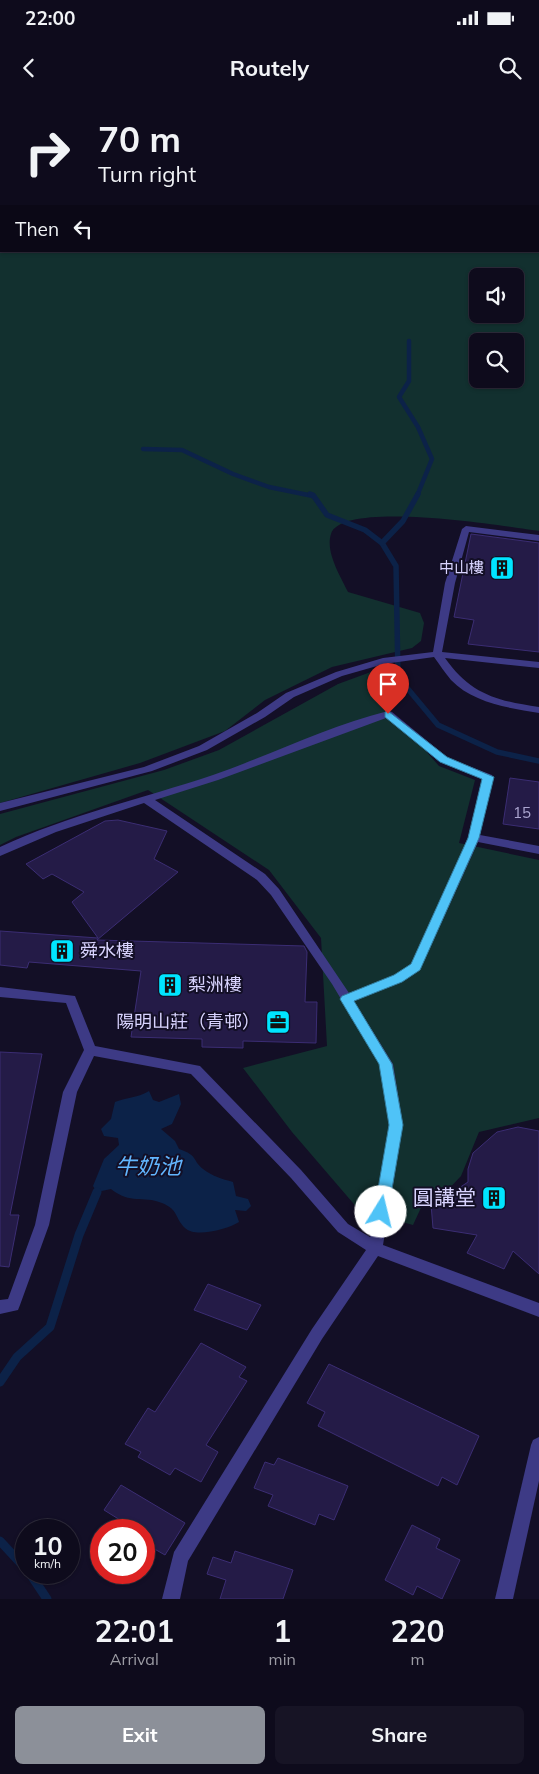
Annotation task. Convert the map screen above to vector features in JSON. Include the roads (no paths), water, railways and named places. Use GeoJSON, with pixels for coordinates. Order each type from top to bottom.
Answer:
{"type":"FeatureCollection","features":[{"type":"Feature","properties":{"kind":"lane"},"geometry":{"type":"LineString","coordinates":[[539,538],[466,529],[450,583],[437,654],[458,681],[474,691],[507,705],[539,710]]}},
{"type":"Feature","properties":{"kind":"lane"},"geometry":{"type":"LineString","coordinates":[[0,808],[148,769],[202,748],[261,715],[290,696],[339,674],[383,661],[437,654],[539,665]]}},
{"type":"Feature","properties":{"kind":"lane"},"geometry":{"type":"LineString","coordinates":[[0,852],[27,838],[107,808],[215,777],[353,725],[388,714],[444,760],[488,777],[474,838],[416,967],[398,979],[346,999]]}},
{"type":"Feature","properties":{"kind":"lane"},"geometry":{"type":"LineString","coordinates":[[146,798],[261,877],[274,892],[346,999],[386,1064],[396,1125],[375,1248],[317,1334],[180,1558],[171,1599]]}},
{"type":"Feature","properties":{"kind":"lane"},"geometry":{"type":"LineString","coordinates":[[474,838],[539,850]]}},
{"type":"Feature","properties":{"kind":"lane"},"geometry":{"type":"LineString","coordinates":[[0,992],[71,999],[90,1050],[70,1092],[42,1225],[12,1305],[0,1307]]}},
{"type":"Feature","properties":{"kind":"lane"},"geometry":{"type":"LineString","coordinates":[[90,1050],[195,1070],[296,1174],[343,1228],[375,1248],[539,1310]]}},
{"type":"Feature","properties":{"kind":"lane"},"geometry":{"type":"LineString","coordinates":[[504,1599],[539,1445]]}},
{"type":"Feature","properties":{"kind":"water","name":"牛奶池"},"geometry":{"type":"Polygon","coordinates":[[[149,1091],[153,1100],[159,1102],[179,1094],[181,1104],[172,1124],[161,1129],[175,1141],[179,1149],[192,1156],[203,1169],[233,1182],[236,1196],[248,1199],[251,1206],[246,1211],[235,1210],[239,1222],[220,1230],[190,1231],[185,1228],[171,1208],[162,1203],[125,1197],[111,1189],[97,1192],[93,1186],[104,1159],[119,1145],[118,1138],[104,1136],[101,1129],[111,1119],[115,1102],[149,1091]]]}},
{"type":"Feature","properties":{"kind":"waterway"},"geometry":{"type":"LineString","coordinates":[[409,341],[409,381],[399,397],[418,427],[432,459],[417,495]]}},
{"type":"Feature","properties":{"kind":"waterway"},"geometry":{"type":"LineString","coordinates":[[143,449],[182,450],[233,474],[269,487],[313,496]]}},
{"type":"Feature","properties":{"kind":"waterway"},"geometry":{"type":"LineString","coordinates":[[310,494],[313,495],[327,515],[365,530],[382,543]]}},
{"type":"Feature","properties":{"kind":"waterway"},"geometry":{"type":"LineString","coordinates":[[382,543],[403,521],[417,495]]}},
{"type":"Feature","properties":{"kind":"waterway"},"geometry":{"type":"LineString","coordinates":[[382,543],[396,566],[398,677],[438,725],[497,752],[539,761]]}},
{"type":"Feature","properties":{"kind":"waterway"},"geometry":{"type":"LineString","coordinates":[[0,1382],[17,1357],[50,1327],[79,1235],[97,1192]]}},
{"type":"Feature","properties":{"kind":"waterway"},"geometry":{"type":"LineString","coordinates":[[0,1541],[15,1557]]}},
{"type":"Feature","properties":{"kind":"waterway"},"geometry":{"type":"LineString","coordinates":[[37,1584],[47,1599]]}},
{"type":"Feature","properties":{"kind":"place","name":"中山樓"},"geometry":{"type":"Point","coordinates":[502,568]}},
{"type":"Feature","properties":{"kind":"place","name":"舜水樓"},"geometry":{"type":"Point","coordinates":[62,951]}},
{"type":"Feature","properties":{"kind":"place","name":"梨洲樓"},"geometry":{"type":"Point","coordinates":[170,985]}},
{"type":"Feature","properties":{"kind":"place","name":"陽明山莊（青邨）"},"geometry":{"type":"Point","coordinates":[278,1022]}},
{"type":"Feature","properties":{"kind":"place","name":"圓講堂"},"geometry":{"type":"Point","coordinates":[494,1198]}}]}
